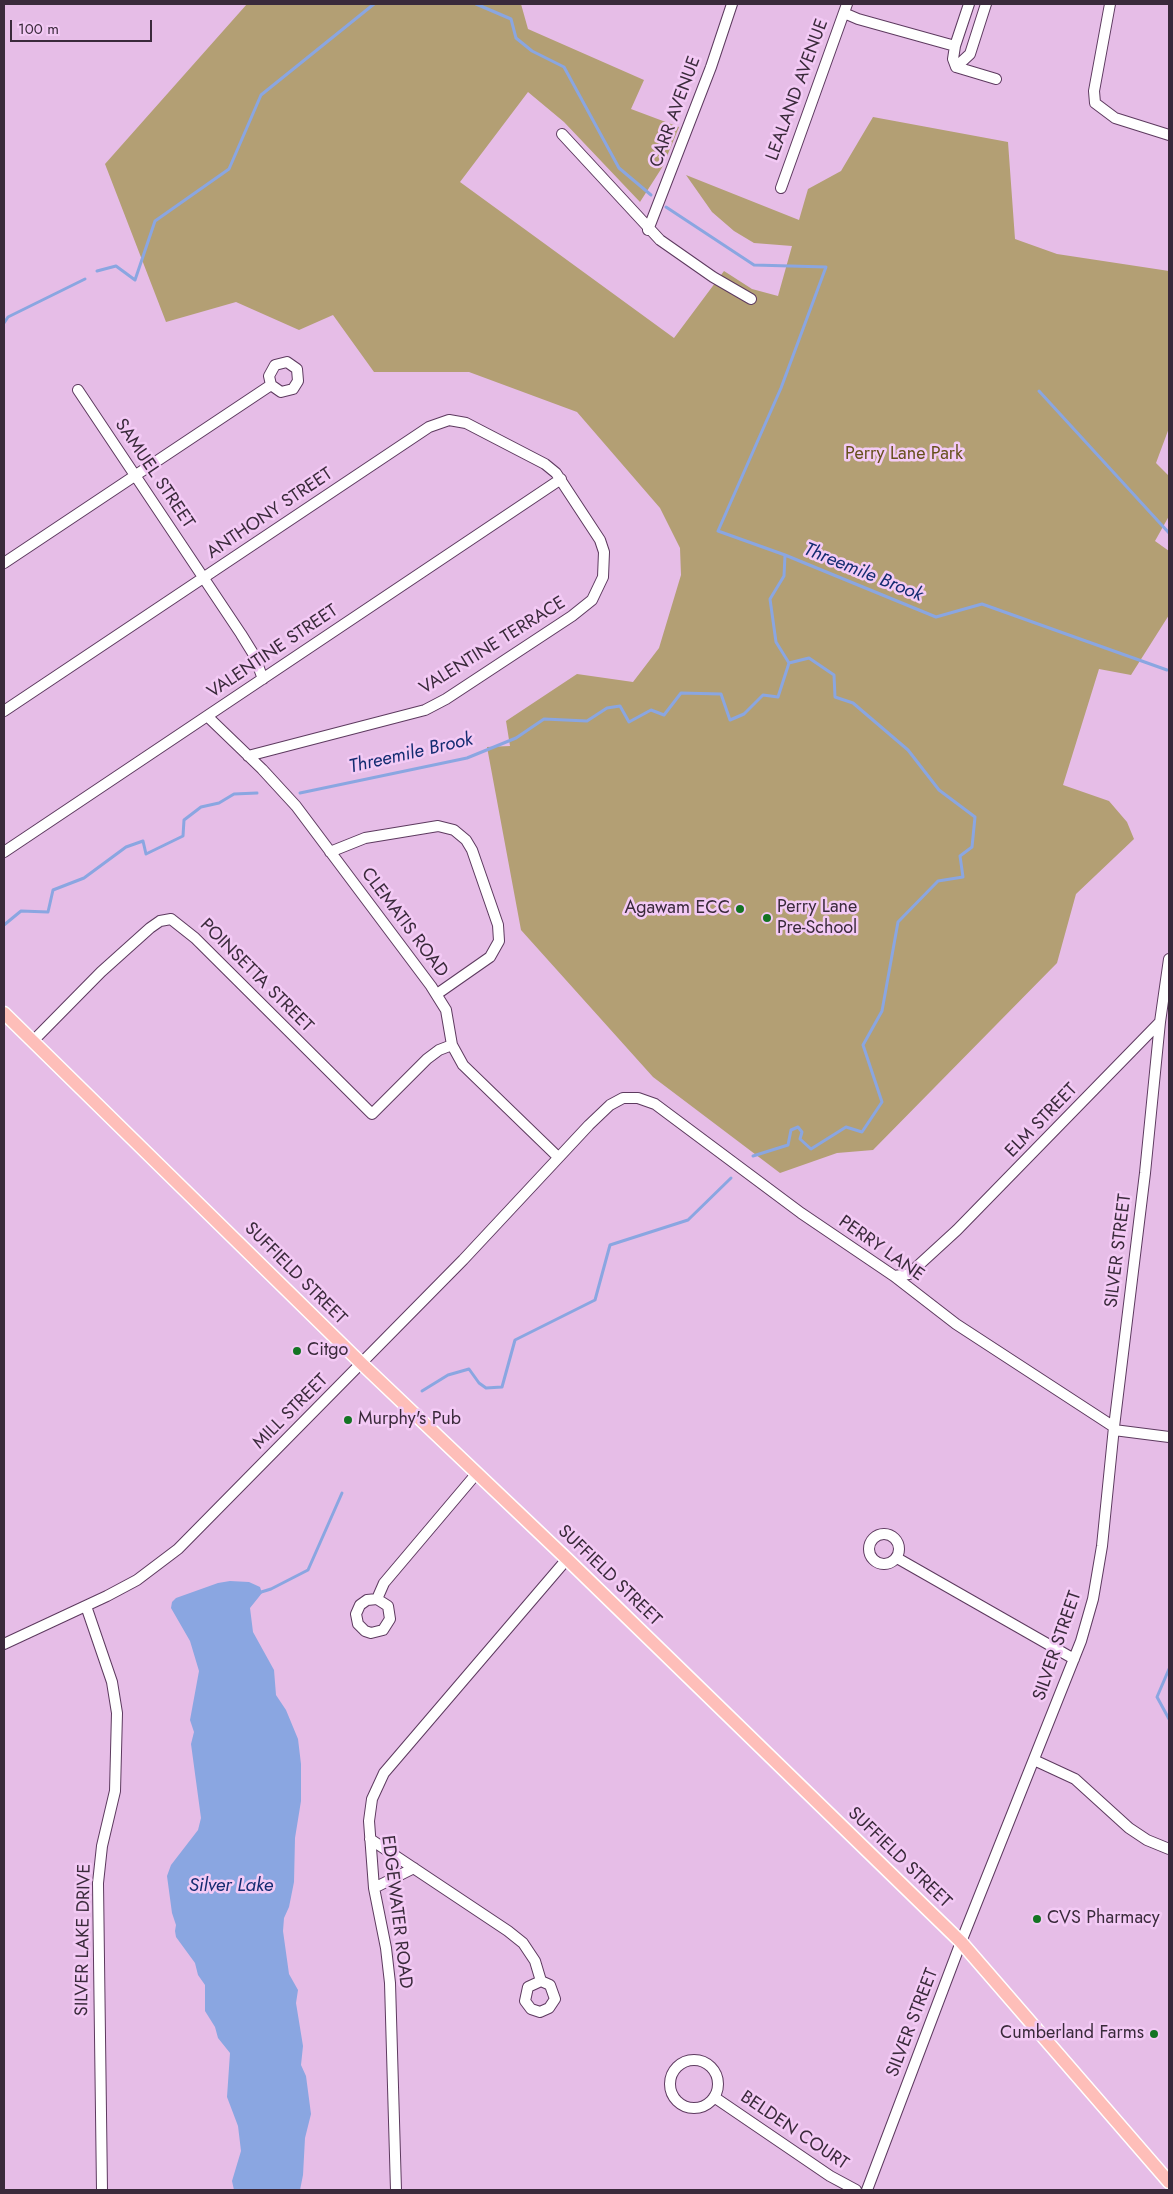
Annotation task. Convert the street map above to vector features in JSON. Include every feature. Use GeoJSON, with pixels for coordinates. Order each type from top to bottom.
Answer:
{"type":"FeatureCollection","features":[{"type":"Feature","properties":{"kind":"main road","name":"SUFFIELD STREET"},"geometry":{"type":"LineString","coordinates":[[4,1013],[362,1364],[567,1559],[962,1942],[1169,2182]]}},
{"type":"Feature","properties":{"kind":"street","name":"CARR AVENUE"},"geometry":{"type":"LineString","coordinates":[[648,230],[711,67],[732,4]]}},
{"type":"Feature","properties":{"kind":"street"},"geometry":{"type":"LineString","coordinates":[[956,67],[953,59],[955,46],[969,4]]}},
{"type":"Feature","properties":{"kind":"street"},"geometry":{"type":"LineString","coordinates":[[956,67],[970,54],[986,4]]}},
{"type":"Feature","properties":{"kind":"street"},"geometry":{"type":"LineString","coordinates":[[1110,4],[1094,91],[1095,103],[1113,117],[1169,135]]}},
{"type":"Feature","properties":{"kind":"street"},"geometry":{"type":"LineString","coordinates":[[845,8],[858,20],[955,46]]}},
{"type":"Feature","properties":{"kind":"street","name":"LEALAND AVENUE"},"geometry":{"type":"LineString","coordinates":[[781,188],[845,8]]}},
{"type":"Feature","properties":{"kind":"street"},"geometry":{"type":"LineString","coordinates":[[956,67],[996,79]]}},
{"type":"Feature","properties":{"kind":"street"},"geometry":{"type":"LineString","coordinates":[[562,134],[648,230],[699,268],[751,299]]}},
{"type":"Feature","properties":{"kind":"street"},"geometry":{"type":"LineString","coordinates":[[4,563],[271,385]]}},
{"type":"Feature","properties":{"kind":"street","name":"SAMUEL STREET"},"geometry":{"type":"LineString","coordinates":[[78,390],[248,644],[263,678]]}},
{"type":"Feature","properties":{"kind":"street","name":"ANTHONY STREET"},"geometry":{"type":"LineString","coordinates":[[4,711],[429,427],[441,422],[457,421],[474,426],[545,464],[561,479]]}},
{"type":"Feature","properties":{"kind":"street","name":"VALENTINE STREET"},"geometry":{"type":"LineString","coordinates":[[4,852],[561,479]]}},
{"type":"Feature","properties":{"kind":"street","name":"VALENTINE TERRACE"},"geometry":{"type":"LineString","coordinates":[[248,756],[425,710],[446,699],[583,608],[599,590],[605,564],[604,552],[600,540],[561,479]]}},
{"type":"Feature","properties":{"kind":"street","name":"CLEMATIS ROAD"},"geometry":{"type":"LineString","coordinates":[[207,716],[296,806],[437,994],[446,1010],[452,1045],[463,1065],[558,1157]]}},
{"type":"Feature","properties":{"kind":"street"},"geometry":{"type":"LineString","coordinates":[[330,852],[364,838],[438,826],[454,830],[470,844],[498,925],[500,941],[490,957],[437,994]]}},
{"type":"Feature","properties":{"kind":"street","name":"POINSETTA STREET"},"geometry":{"type":"LineString","coordinates":[[33,1041],[101,972],[150,928],[168,919],[176,921],[195,938],[372,1114],[427,1059],[439,1050],[452,1045]]}},
{"type":"Feature","properties":{"kind":"street"},"geometry":{"type":"LineString","coordinates":[[1160,1022],[1169,958]]}},
{"type":"Feature","properties":{"kind":"street","name":"ELM STREET"},"geometry":{"type":"LineString","coordinates":[[894,1276],[909,1274],[957,1230],[1160,1022]]}},
{"type":"Feature","properties":{"kind":"street","name":"SILVER STREET"},"geometry":{"type":"LineString","coordinates":[[867,2190],[962,1942],[1074,1659],[1094,1599],[1102,1546],[1145,1173],[1160,1022]]}},
{"type":"Feature","properties":{"kind":"street","name":"PERRY LANE"},"geometry":{"type":"LineString","coordinates":[[632,1097],[655,1104],[794,1207],[894,1276],[956,1324],[1114,1429]]}},
{"type":"Feature","properties":{"kind":"street","name":"MILL STREET"},"geometry":{"type":"LineString","coordinates":[[4,1644],[137,1580],[178,1549],[362,1364],[558,1157],[610,1105],[619,1100],[632,1097]]}},
{"type":"Feature","properties":{"kind":"street"},"geometry":{"type":"LineString","coordinates":[[1114,1429],[1169,1437]]}},
{"type":"Feature","properties":{"kind":"street"},"geometry":{"type":"LineString","coordinates":[[377,1599],[384,1583],[477,1473]]}},
{"type":"Feature","properties":{"kind":"street"},"geometry":{"type":"LineString","coordinates":[[897,1558],[1074,1659]]}},
{"type":"Feature","properties":{"kind":"street","name":"EDGEWATER ROAD"},"geometry":{"type":"LineString","coordinates":[[396,2190],[390,1983],[386,1948],[374,1888],[370,1839],[372,1799],[384,1773],[567,1559]]}},
{"type":"Feature","properties":{"kind":"street","name":"SILVER LAKE DRIVE"},"geometry":{"type":"LineString","coordinates":[[86,1606],[112,1682],[117,1713],[118,1760],[115,1791],[102,1846],[98,1883],[102,2190]]}},
{"type":"Feature","properties":{"kind":"street"},"geometry":{"type":"LineString","coordinates":[[1034,1760],[1075,1780],[1129,1828],[1147,1840],[1169,1849]]}},
{"type":"Feature","properties":{"kind":"street"},"geometry":{"type":"LineString","coordinates":[[370,1839],[516,1937],[535,1961],[541,1981]]}},
{"type":"Feature","properties":{"kind":"street"},"geometry":{"type":"LineString","coordinates":[[374,1888],[414,1868]]}},
{"type":"Feature","properties":{"kind":"street","name":"BELDEN COURT"},"geometry":{"type":"LineString","coordinates":[[692,2060],[702,2061],[710,2065],[716,2073],[718,2083],[714,2097],[702,2106],[692,2108],[683,2104],[675,2098],[671,2089],[671,2078],[675,2069],[683,2063],[692,2060]]}},
{"type":"Feature","properties":{"kind":"street","name":"BELDEN COURT"},"geometry":{"type":"LineString","coordinates":[[714,2097],[830,2176],[856,2190]]}},
{"type":"Feature","properties":{"kind":"green space","name":"Perry Lane Park"},"geometry":{"type":"Polygon","coordinates":[[[247,4],[521,4],[528,29],[644,80],[631,109],[679,127],[663,166],[640,202],[564,122],[528,92],[460,182],[674,338],[724,271],[752,289],[778,296],[792,246],[754,243],[734,231],[712,212],[686,175],[799,220],[808,189],[841,171],[873,117],[1008,142],[1015,239],[1057,254],[1169,271],[1169,428],[1156,463],[1169,476],[1169,516],[1155,541],[1169,551],[1169,615],[1131,675],[1099,669],[1063,785],[1109,801],[1127,822],[1134,839],[1076,894],[1057,963],[873,1150],[837,1153],[780,1173],[653,1077],[521,930],[487,747],[510,746],[506,721],[577,674],[633,682],[659,648],[681,575],[680,548],[660,508],[577,412],[469,372],[374,372],[333,315],[299,330],[236,302],[166,322],[105,164],[247,4]]]}},
{"type":"Feature","properties":{"kind":"water","name":"Silver Lake"},"geometry":{"type":"Polygon","coordinates":[[[230,1581],[249,1582],[260,1587],[262,1593],[250,1608],[253,1632],[274,1670],[276,1695],[286,1710],[298,1739],[301,1764],[301,1801],[295,1838],[294,1882],[289,1907],[284,1918],[283,1931],[289,1974],[298,1990],[296,2003],[303,2046],[301,2065],[306,2076],[311,2114],[305,2138],[303,2175],[300,2190],[234,2190],[232,2181],[241,2151],[238,2126],[227,2097],[230,2053],[218,2038],[215,2027],[205,2011],[205,1985],[198,1975],[195,1963],[176,1937],[176,1925],[172,1913],[167,1876],[171,1865],[198,1830],[201,1818],[191,1744],[194,1732],[190,1720],[199,1671],[190,1641],[171,1608],[172,1602],[176,1598],[218,1583],[230,1581]]]}},
{"type":"Feature","properties":{"kind":"waterway"},"geometry":{"type":"LineString","coordinates":[[97,271],[116,266],[135,280],[155,221],[229,169],[261,95],[374,4]]}},
{"type":"Feature","properties":{"kind":"waterway"},"geometry":{"type":"LineString","coordinates":[[476,4],[511,19],[516,38],[532,51],[564,67],[619,168],[651,195]]}},
{"type":"Feature","properties":{"kind":"waterway"},"geometry":{"type":"LineString","coordinates":[[666,207],[754,265],[826,267],[781,388],[718,531],[785,555]]}},
{"type":"Feature","properties":{"kind":"waterway"},"geometry":{"type":"LineString","coordinates":[[4,323],[8,317],[85,279]]}},
{"type":"Feature","properties":{"kind":"waterway"},"geometry":{"type":"LineString","coordinates":[[1039,391],[1169,533]]}},
{"type":"Feature","properties":{"kind":"waterway","name":"Threemile Brook"},"geometry":{"type":"LineString","coordinates":[[300,793],[467,758],[516,738],[544,719],[587,721],[607,708],[620,706],[629,722],[651,710],[664,715],[681,693],[721,694],[730,720],[744,714],[763,695],[778,697],[789,663],[776,642],[770,599],[784,576],[785,555],[936,617],[982,604],[1167,670]]}},
{"type":"Feature","properties":{"kind":"waterway"},"geometry":{"type":"LineString","coordinates":[[753,1156],[788,1145],[791,1130],[798,1127],[802,1132],[800,1139],[811,1149],[846,1127],[862,1132],[882,1102],[863,1045],[882,1011],[898,922],[938,881],[963,877],[960,856],[972,847],[975,817],[939,790],[908,750],[853,703],[835,697],[834,675],[809,658],[789,663]]}},
{"type":"Feature","properties":{"kind":"waterway","name":"Threemile Brook"},"geometry":{"type":"LineString","coordinates":[[4,925],[21,911],[48,912],[53,890],[84,878],[126,847],[143,841],[146,854],[183,836],[184,820],[201,807],[219,803],[234,794],[257,793]]}},
{"type":"Feature","properties":{"kind":"waterway"},"geometry":{"type":"LineString","coordinates":[[422,1391],[448,1375],[469,1369],[479,1383],[486,1388],[502,1387],[515,1340],[595,1300],[610,1245],[688,1220],[731,1178]]}},
{"type":"Feature","properties":{"kind":"waterway"},"geometry":{"type":"LineString","coordinates":[[258,1593],[271,1589],[308,1570],[342,1493]]}},
{"type":"Feature","properties":{"kind":"waterway"},"geometry":{"type":"LineString","coordinates":[[1169,1669],[1157,1697],[1169,1719]]}},
{"type":"Feature","properties":{"kind":"place","name":"Agawam ECC"},"geometry":{"type":"Point","coordinates":[740,909]}},
{"type":"Feature","properties":{"kind":"place","name":"Perry Lane Pre-School"},"geometry":{"type":"Point","coordinates":[767,918]}},
{"type":"Feature","properties":{"kind":"place","name":"Citgo"},"geometry":{"type":"Point","coordinates":[297,1351]}},
{"type":"Feature","properties":{"kind":"place","name":"Murphy's Pub"},"geometry":{"type":"Point","coordinates":[348,1420]}},
{"type":"Feature","properties":{"kind":"place","name":"CVS Pharmacy"},"geometry":{"type":"Point","coordinates":[1037,1919]}},
{"type":"Feature","properties":{"kind":"place","name":"Cumberland Farms"},"geometry":{"type":"Point","coordinates":[1154,2034]}}]}
